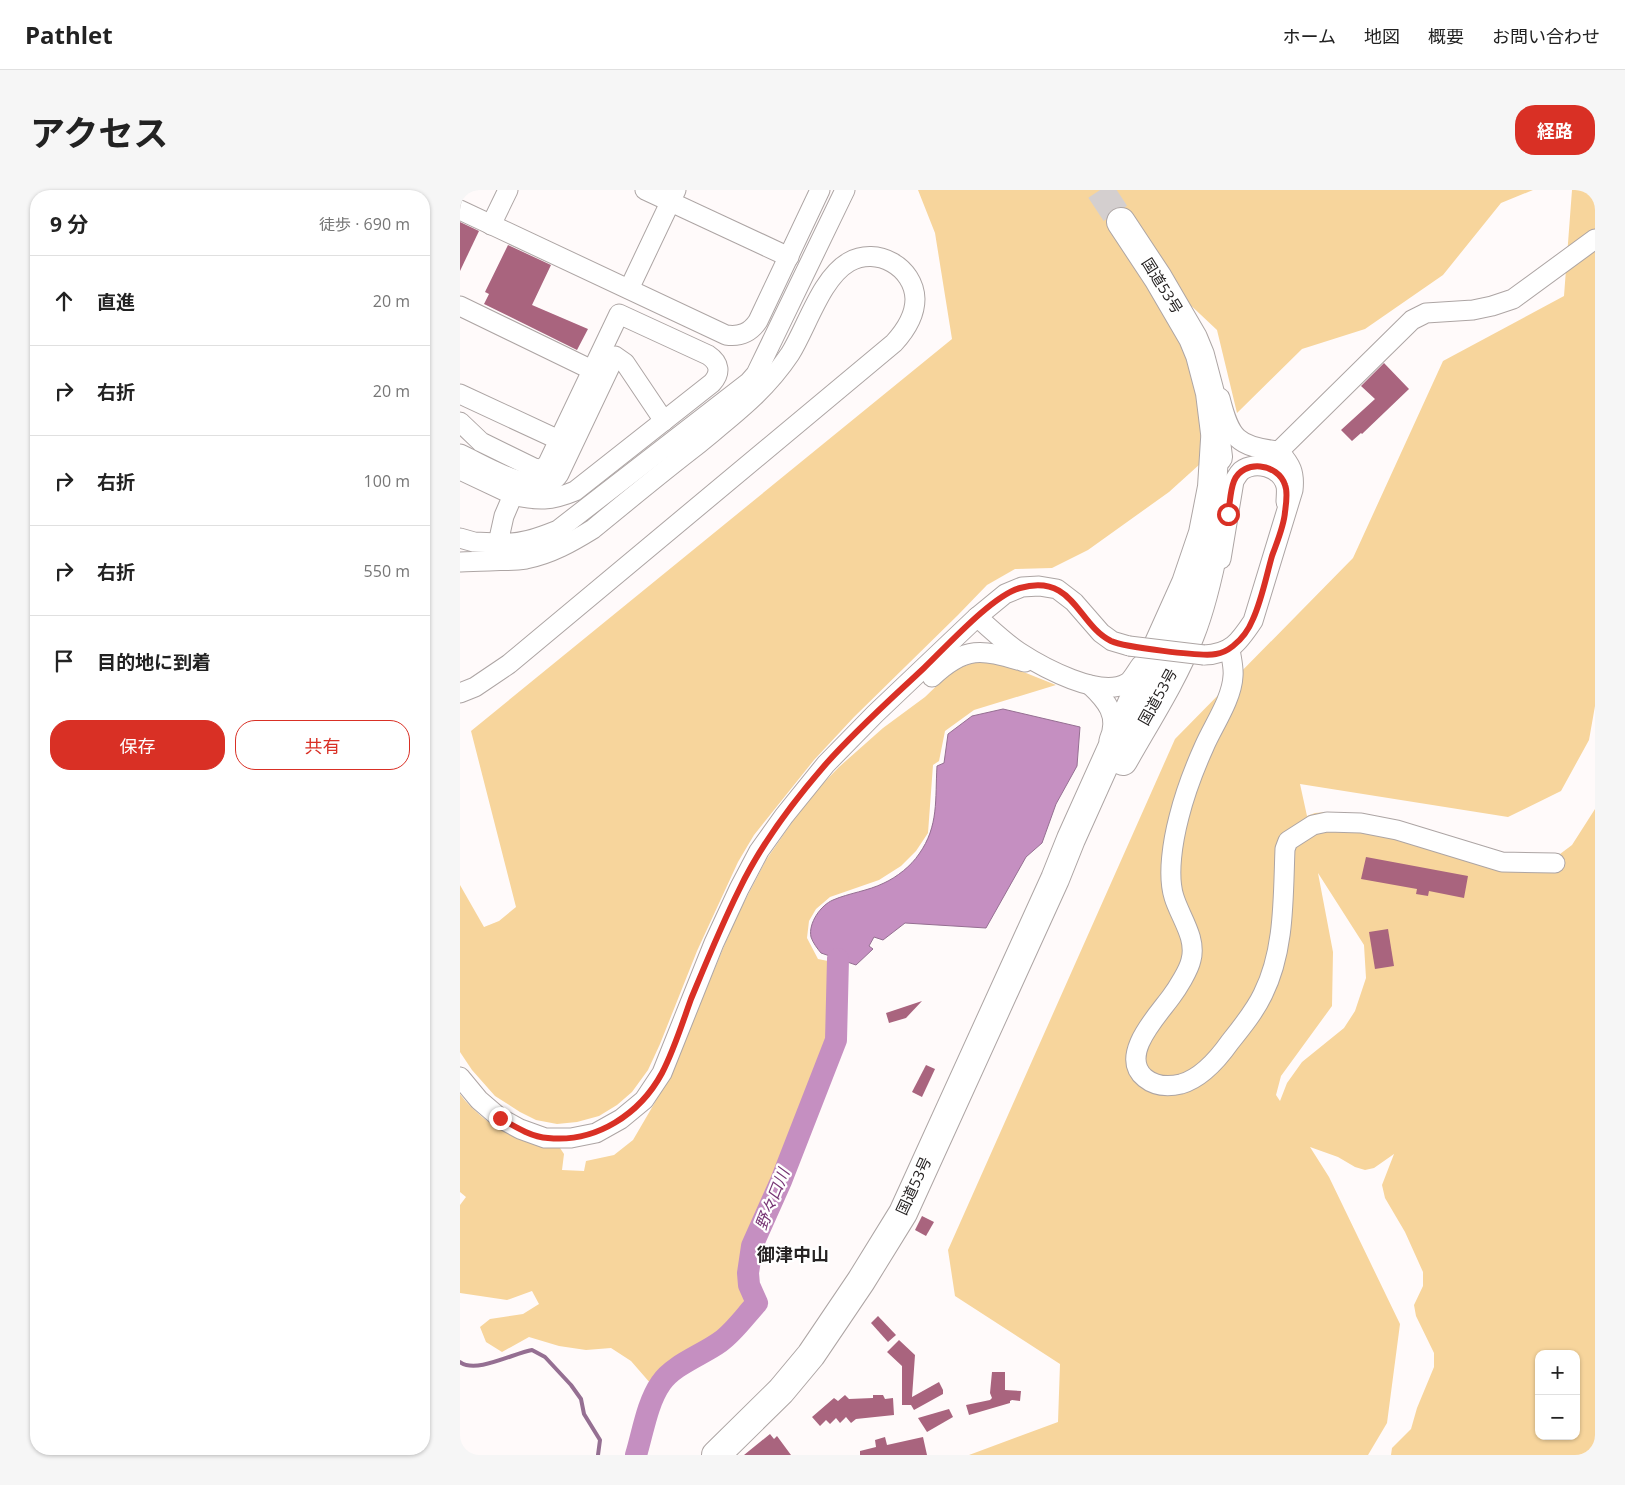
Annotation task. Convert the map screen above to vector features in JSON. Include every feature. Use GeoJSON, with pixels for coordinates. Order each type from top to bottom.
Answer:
{"type":"FeatureCollection","features":[{"type":"Feature","properties":{"kind":"highway","name":"国道53号"},"geometry":{"type":"LineString","coordinates":[[1055,879],[1173,673],[1190,634],[1208,578],[1219,517],[1221,493],[1210,393],[1200,355],[1193,338],[1158,278],[1121,222]]}},
{"type":"Feature","properties":{"kind":"highway","name":"国道53号"},"geometry":{"type":"LineString","coordinates":[[716,1455],[780,1391],[811,1355],[861,1281],[903,1213],[1055,879],[1070,839],[1186,583],[1203,533],[1212,487],[1215,440]]}},
{"type":"Feature","properties":{"kind":"street"},"geometry":{"type":"LineString","coordinates":[[491,225],[508,190]]}},
{"type":"Feature","properties":{"kind":"street"},"geometry":{"type":"LineString","coordinates":[[645,190],[673,196],[788,257]]}},
{"type":"Feature","properties":{"kind":"street"},"geometry":{"type":"LineString","coordinates":[[460,210],[726,335],[740,335],[753,329],[758,322],[820,190]]}},
{"type":"Feature","properties":{"kind":"street"},"geometry":{"type":"LineString","coordinates":[[460,562],[525,559],[562,547],[593,529],[749,382],[756,374],[845,190]]}},
{"type":"Feature","properties":{"kind":"street"},"geometry":{"type":"LineString","coordinates":[[629,290],[673,196]]}},
{"type":"Feature","properties":{"kind":"street"},"geometry":{"type":"LineString","coordinates":[[1268,467],[1279,451],[1412,320],[1426,313],[1473,310],[1513,299],[1595,239]]}},
{"type":"Feature","properties":{"kind":"street"},"geometry":{"type":"LineString","coordinates":[[460,538],[474,542],[512,544],[539,538],[558,530],[756,396],[767,385],[791,352],[819,297],[838,271],[849,262],[860,258],[875,257],[897,265],[906,274],[915,298],[914,310],[902,334],[894,343],[509,664],[475,687],[460,693]]}},
{"type":"Feature","properties":{"kind":"street"},"geometry":{"type":"LineString","coordinates":[[460,306],[592,370]]}},
{"type":"Feature","properties":{"kind":"street"},"geometry":{"type":"LineString","coordinates":[[460,422],[481,442],[540,469],[548,463],[619,314],[714,358],[719,370],[712,384],[575,491],[561,497],[547,500],[532,500],[513,495],[460,470]]}},
{"type":"Feature","properties":{"kind":"street"},"geometry":{"type":"LineString","coordinates":[[460,1077],[479,1100],[500,1118],[520,1129],[545,1138],[571,1138],[596,1133],[621,1119],[644,1100],[662,1073],[714,943],[739,889],[760,851],[784,816],[826,764],[875,714],[977,617],[1005,594],[1022,587],[1039,586],[1057,589],[1074,602],[1101,633],[1112,641],[1129,646],[1204,655],[1218,654],[1230,649],[1242,638],[1253,621],[1293,490],[1294,476],[1288,461],[1279,451],[1259,449],[1241,442],[1232,433],[1211,363],[1200,355]]}},
{"type":"Feature","properties":{"kind":"street"},"geometry":{"type":"LineString","coordinates":[[460,454],[522,483],[539,484],[551,482],[560,474],[615,356],[625,362],[664,421]]}},
{"type":"Feature","properties":{"kind":"street"},"geometry":{"type":"LineString","coordinates":[[460,394],[559,440]]}},
{"type":"Feature","properties":{"kind":"street"},"geometry":{"type":"LineString","coordinates":[[1157,701],[1183,669],[1201,631],[1215,588],[1225,542],[1234,481],[1241,472],[1252,466],[1268,467],[1277,472],[1286,486],[1285,513]]}},
{"type":"Feature","properties":{"kind":"street"},"geometry":{"type":"LineString","coordinates":[[498,543],[504,516],[513,495]]}},
{"type":"Feature","properties":{"kind":"street"},"geometry":{"type":"LineString","coordinates":[[875,714],[914,694],[946,663],[963,654],[984,651],[1001,654],[1053,670],[1090,685],[1113,688],[1128,682],[1136,672],[1154,637],[1203,533]]}},
{"type":"Feature","properties":{"kind":"street"},"geometry":{"type":"LineString","coordinates":[[977,617],[1018,651],[1053,670]]}},
{"type":"Feature","properties":{"kind":"street"},"geometry":{"type":"LineString","coordinates":[[1230,649],[1234,675],[1229,694],[1203,749],[1179,817],[1170,873],[1174,897],[1188,931],[1192,950],[1191,961],[1172,996],[1149,1023],[1136,1051],[1141,1074],[1150,1081],[1159,1086],[1190,1082],[1216,1061],[1252,1014],[1263,994],[1276,962],[1282,907],[1285,849],[1288,841],[1313,825],[1327,822],[1361,823],[1397,830],[1502,862],[1555,863]]}},
{"type":"Feature","properties":{"kind":"street"},"geometry":{"type":"LineString","coordinates":[[1070,839],[1087,787],[1111,736],[1113,719],[1109,704],[1090,685]]}},
{"type":"Feature","properties":{"kind":"shaded area"},"geometry":{"type":"Polygon","coordinates":[[[918,190],[1533,190],[1501,203],[1443,275],[1365,329],[1302,349],[1237,413],[1217,330],[1184,299],[1200,395],[1203,430],[1200,464],[1169,492],[1088,550],[1052,568],[1015,569],[987,585],[854,717],[814,760],[754,835],[738,862],[697,951],[648,1070],[632,1092],[617,1105],[599,1116],[577,1122],[557,1124],[536,1120],[495,1096],[472,1070],[460,1052],[460,885],[484,927],[499,921],[516,907],[471,731],[952,339],[935,233],[918,190]]]}},
{"type":"Feature","properties":{"kind":"shaded area"},"geometry":{"type":"Polygon","coordinates":[[[1572,190],[1595,190],[1595,706],[1589,740],[1561,791],[1508,817],[1300,784],[1307,816],[1327,812],[1532,859],[1560,854],[1572,845],[1595,809],[1595,1455],[1391,1455],[1392,1448],[1411,1429],[1417,1408],[1434,1367],[1434,1353],[1416,1316],[1414,1305],[1423,1286],[1423,1272],[1405,1232],[1385,1198],[1382,1185],[1394,1154],[1374,1168],[1365,1170],[1355,1167],[1338,1157],[1310,1147],[1329,1177],[1400,1324],[1387,1423],[1368,1455],[969,1455],[1058,1422],[1060,1364],[955,1296],[948,1250],[1175,739],[1353,558],[1443,361],[1564,296],[1572,190]],[[1318,873],[1333,952],[1332,1006],[1281,1076],[1276,1095],[1280,1101],[1287,1083],[1302,1062],[1344,1028],[1355,1011],[1366,978],[1364,945],[1318,873]]]}},
{"type":"Feature","properties":{"kind":"shaded area"},"geometry":{"type":"Polygon","coordinates":[[[979,661],[1011,667],[1056,685],[974,710],[945,731],[939,761],[933,765],[928,833],[916,851],[901,866],[879,880],[830,897],[816,909],[809,921],[807,938],[818,959],[833,962],[830,1041],[744,1253],[742,1282],[750,1304],[718,1336],[699,1349],[668,1365],[651,1384],[631,1361],[611,1348],[586,1350],[559,1346],[529,1337],[502,1352],[486,1342],[480,1327],[490,1319],[523,1314],[539,1304],[532,1291],[507,1300],[460,1293],[460,1205],[466,1197],[460,1192],[460,1094],[482,1117],[500,1129],[519,1139],[560,1148],[564,1154],[562,1170],[584,1171],[586,1161],[614,1155],[633,1140],[654,1104],[685,1040],[735,920],[766,860],[808,799],[839,767],[883,728],[925,697],[953,670],[979,661]]]}},
{"type":"Feature","properties":{"kind":"shaded area"},"geometry":{"type":"Polygon","coordinates":[[[1003,709],[1080,727],[1077,766],[1056,804],[1042,843],[1026,857],[986,928],[905,923],[883,940],[874,937],[869,946],[873,949],[856,965],[821,953],[811,937],[813,920],[820,910],[828,902],[878,886],[894,878],[912,863],[925,844],[935,812],[937,766],[944,763],[948,734],[972,716],[1003,709]]]}},
{"type":"Feature","properties":{"kind":"building"},"geometry":{"type":"Polygon","coordinates":[[[460,222],[479,231],[460,271],[460,222]]]}},
{"type":"Feature","properties":{"kind":"building"},"geometry":{"type":"Polygon","coordinates":[[[508,245],[551,265],[532,305],[588,329],[577,350],[484,304],[489,294],[485,292],[508,245]]]}},
{"type":"Feature","properties":{"kind":"building"},"geometry":{"type":"Polygon","coordinates":[[[1384,363],[1409,389],[1362,434],[1352,441],[1341,430],[1375,399],[1361,386],[1384,363]]]}},
{"type":"Feature","properties":{"kind":"building"},"geometry":{"type":"Polygon","coordinates":[[[1366,857],[1468,876],[1464,898],[1429,891],[1428,896],[1416,894],[1417,889],[1361,879],[1366,857]]]}},
{"type":"Feature","properties":{"kind":"building"},"geometry":{"type":"Polygon","coordinates":[[[1388,929],[1394,966],[1375,969],[1369,932],[1388,929]]]}},
{"type":"Feature","properties":{"kind":"building"},"geometry":{"type":"Polygon","coordinates":[[[922,1001],[906,1018],[889,1023],[886,1013],[922,1001]]]}},
{"type":"Feature","properties":{"kind":"building"},"geometry":{"type":"Polygon","coordinates":[[[926,1065],[935,1069],[922,1097],[912,1092],[926,1065]]]}},
{"type":"Feature","properties":{"kind":"building"},"geometry":{"type":"Polygon","coordinates":[[[922,1216],[934,1222],[926,1236],[915,1230],[922,1216]]]}},
{"type":"Feature","properties":{"kind":"building"},"geometry":{"type":"Polygon","coordinates":[[[878,1316],[896,1335],[888,1342],[871,1323],[878,1316]]]}},
{"type":"Feature","properties":{"kind":"building"},"geometry":{"type":"Polygon","coordinates":[[[899,1340],[915,1355],[912,1397],[939,1382],[943,1390],[943,1394],[914,1410],[911,1405],[902,1405],[902,1366],[887,1352],[899,1340]]]}},
{"type":"Feature","properties":{"kind":"building"},"geometry":{"type":"Polygon","coordinates":[[[992,1372],[1005,1372],[1005,1390],[1021,1391],[1020,1401],[1012,1400],[1010,1403],[969,1415],[966,1405],[992,1398],[990,1393],[992,1372]]]}},
{"type":"Feature","properties":{"kind":"building"},"geometry":{"type":"Polygon","coordinates":[[[845,1395],[849,1399],[873,1398],[873,1395],[883,1395],[885,1399],[893,1398],[894,1415],[856,1419],[851,1423],[846,1417],[840,1423],[836,1418],[830,1424],[826,1420],[820,1426],[812,1417],[834,1398],[838,1401],[845,1395]]]}},
{"type":"Feature","properties":{"kind":"building"},"geometry":{"type":"Polygon","coordinates":[[[949,1409],[953,1417],[927,1432],[918,1418],[949,1409]]]}},
{"type":"Feature","properties":{"kind":"building"},"geometry":{"type":"Polygon","coordinates":[[[770,1434],[774,1439],[777,1436],[791,1455],[744,1455],[770,1434]]]}},
{"type":"Feature","properties":{"kind":"building"},"geometry":{"type":"Polygon","coordinates":[[[885,1437],[887,1445],[923,1437],[927,1455],[860,1455],[860,1451],[876,1447],[875,1440],[885,1437]]]}},
{"type":"Feature","properties":{"kind":"waterway","name":"野々口川"},"geometry":{"type":"LineString","coordinates":[[636,1455],[652,1399],[661,1383],[680,1366],[725,1338],[757,1303],[749,1285],[748,1273],[752,1246],[781,1181],[836,1040],[838,959]]}},
{"type":"Feature","properties":{"kind":"waterway"},"geometry":{"type":"LineString","coordinates":[[460,1362],[475,1366],[495,1362],[532,1350],[545,1357],[571,1385],[581,1399],[584,1414],[600,1440],[598,1455]]}},
{"type":"Feature","properties":{"kind":"tunnel"},"geometry":{"type":"LineString","coordinates":[[1100,190],[1121,222]]}},
{"type":"Feature","properties":{"kind":"district","name":"御津中山"},"geometry":{"type":"Point","coordinates":[793,1255]}},
{"type":"Feature","properties":{"kind":"route"},"geometry":{"type":"LineString","coordinates":[[500,1118],[520,1129],[545,1138],[571,1138],[596,1133],[621,1119],[644,1100],[662,1073],[714,943],[739,889],[760,851],[784,816],[826,764],[875,714],[977,617],[1005,594],[1022,587],[1039,586],[1057,589],[1074,602],[1101,633],[1112,641],[1129,646],[1204,655],[1218,654],[1230,649],[1242,638],[1253,621],[1285,513],[1286,486],[1277,472],[1268,467],[1252,466],[1241,472],[1234,481],[1228,514]]}}]}
